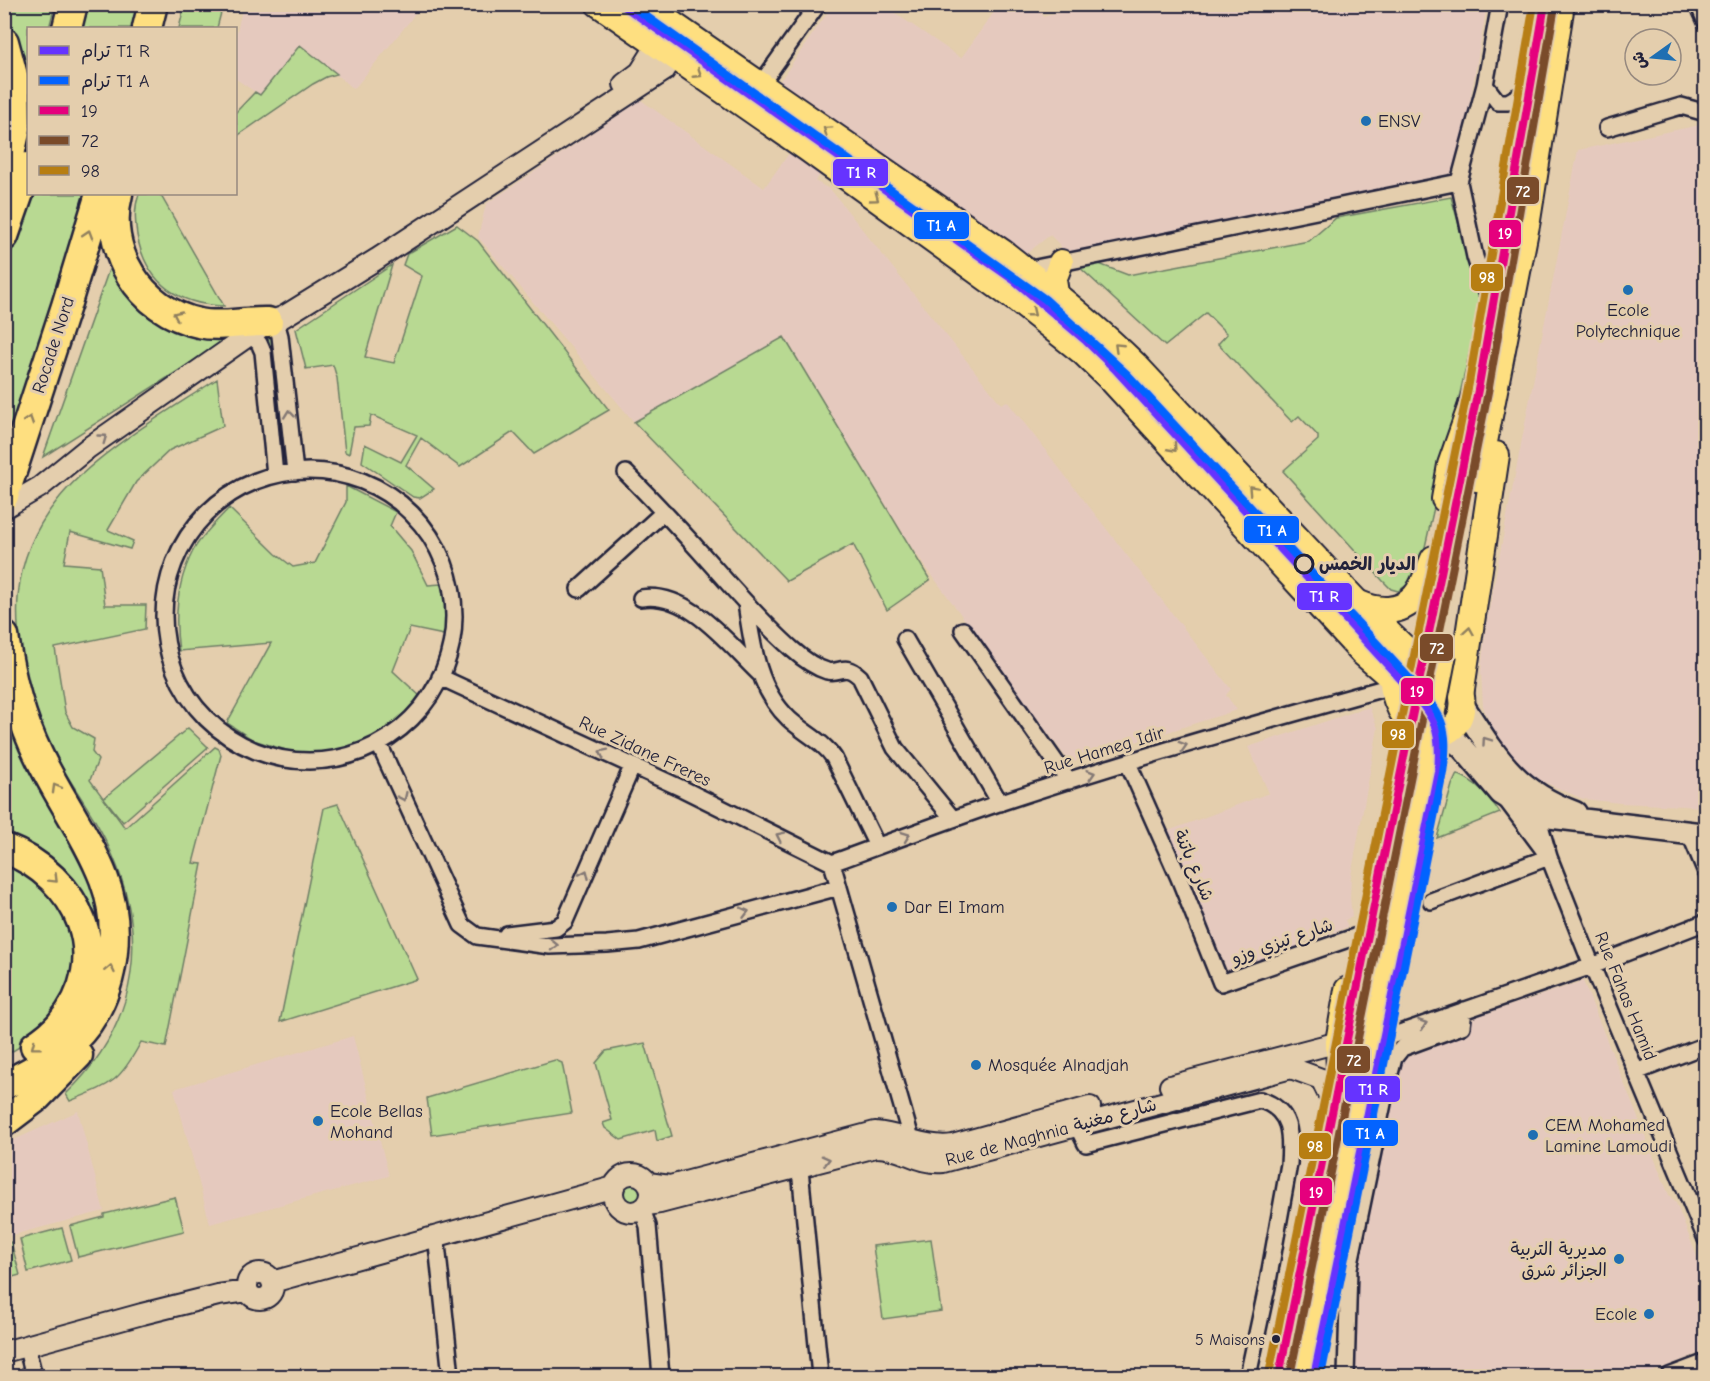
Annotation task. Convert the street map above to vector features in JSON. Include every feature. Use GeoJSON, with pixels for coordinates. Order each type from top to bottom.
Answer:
{"type":"FeatureCollection","features":[{"type":"Feature","properties":{"kind":"highway"},"geometry":{"type":"LineString","coordinates":[[67,27],[73,4]]}},
{"type":"Feature","properties":{"kind":"highway"},"geometry":{"type":"LineString","coordinates":[[147,27],[153,4]]}},
{"type":"Feature","properties":{"kind":"highway"},"geometry":{"type":"LineString","coordinates":[[1468,476],[1479,384],[1545,4]]}},
{"type":"Feature","properties":{"kind":"highway"},"geometry":{"type":"LineString","coordinates":[[1462,697],[1515,333],[1527,220],[1561,4]]}},
{"type":"Feature","properties":{"kind":"highway"},"geometry":{"type":"LineString","coordinates":[[4,42],[15,83],[16,128],[4,181]]}},
{"type":"Feature","properties":{"kind":"highway"},"geometry":{"type":"LineString","coordinates":[[4,236],[27,170]]}},
{"type":"Feature","properties":{"kind":"highway","name":"Rocade Nord"},"geometry":{"type":"LineString","coordinates":[[4,496],[100,195]]}},
{"type":"Feature","properties":{"kind":"highway"},"geometry":{"type":"LineString","coordinates":[[118,195],[113,219],[116,244],[130,275],[152,301],[175,315],[200,324],[222,325],[253,322],[263,326]]}},
{"type":"Feature","properties":{"kind":"highway"},"geometry":{"type":"LineString","coordinates":[[1297,1377],[1468,476],[1527,220]]}},
{"type":"Feature","properties":{"kind":"highway"},"geometry":{"type":"LineString","coordinates":[[1412,651],[1434,559],[1451,465],[1479,384]]}},
{"type":"Feature","properties":{"kind":"highway"},"geometry":{"type":"LineString","coordinates":[[1359,604],[1371,610],[1386,611],[1398,608],[1414,599],[1434,559]]}},
{"type":"Feature","properties":{"kind":"highway"},"geometry":{"type":"LineString","coordinates":[[4,636],[11,677],[28,731],[53,783],[83,834],[107,889],[113,919],[112,960],[106,986],[92,1014],[65,1055],[50,1070],[4,1102]]}},
{"type":"Feature","properties":{"kind":"highway"},"geometry":{"type":"LineString","coordinates":[[1278,1377],[1340,1074],[1339,1042],[1357,936],[1400,723],[1394,691]]}},
{"type":"Feature","properties":{"kind":"highway"},"geometry":{"type":"LineString","coordinates":[[4,848],[22,855],[39,866],[55,879],[68,895],[83,924],[87,957],[80,989],[60,1025],[32,1049],[4,1065]]}},
{"type":"Feature","properties":{"kind":"highway"},"geometry":{"type":"LineString","coordinates":[[4,1085],[42,1065],[60,1052],[92,1014]]}},
{"type":"Feature","properties":{"kind":"highway"},"geometry":{"type":"LineString","coordinates":[[4,1122],[49,1086],[87,1045],[96,1025],[92,1014]]}},
{"type":"Feature","properties":{"kind":"highway"},"geometry":{"type":"LineString","coordinates":[[1340,1074],[1364,1027]]}},
{"type":"Feature","properties":{"kind":"main road"},"geometry":{"type":"LineString","coordinates":[[598,4],[835,169],[1019,302],[1082,352],[1113,382],[1362,653],[1394,691],[1412,726],[1420,732],[1435,735],[1446,733],[1459,721],[1462,697]]}},
{"type":"Feature","properties":{"kind":"main road"},"geometry":{"type":"LineString","coordinates":[[644,4],[1026,270],[1103,333],[1135,364],[1359,604],[1412,651],[1427,652],[1450,670],[1462,697],[1507,771],[1555,806],[1599,821]]}},
{"type":"Feature","properties":{"kind":"main road"},"geometry":{"type":"LineString","coordinates":[[1056,293],[1054,280],[1061,262]]}},
{"type":"Feature","properties":{"kind":"main road"},"geometry":{"type":"LineString","coordinates":[[1394,691],[1396,664],[1412,651]]}},
{"type":"Feature","properties":{"kind":"main road"},"geometry":{"type":"LineString","coordinates":[[1446,733],[1463,748],[1501,793],[1537,815],[1698,835]]}},
{"type":"Feature","properties":{"kind":"street"},"geometry":{"type":"LineString","coordinates":[[1492,311],[1475,257],[1460,182],[1485,85],[1500,4]]}},
{"type":"Feature","properties":{"kind":"street"},"geometry":{"type":"LineString","coordinates":[[1698,4],[1706,22]]}},
{"type":"Feature","properties":{"kind":"street"},"geometry":{"type":"LineString","coordinates":[[761,84],[817,5]]}},
{"type":"Feature","properties":{"kind":"street"},"geometry":{"type":"LineString","coordinates":[[4,508],[40,488],[88,448],[263,326],[278,311],[430,218],[636,76],[650,56],[667,53],[681,30]]}},
{"type":"Feature","properties":{"kind":"street"},"geometry":{"type":"LineString","coordinates":[[1485,85],[1498,102],[1508,102],[1530,89]]}},
{"type":"Feature","properties":{"kind":"street"},"geometry":{"type":"LineString","coordinates":[[1607,128],[1681,106],[1706,113]]}},
{"type":"Feature","properties":{"kind":"street"},"geometry":{"type":"LineString","coordinates":[[1026,270],[1460,182]]}},
{"type":"Feature","properties":{"kind":"street"},"geometry":{"type":"LineString","coordinates":[[263,326],[278,329],[280,336],[295,472]]}},
{"type":"Feature","properties":{"kind":"street"},"geometry":{"type":"LineString","coordinates":[[263,326],[259,343],[263,352],[275,475]]}},
{"type":"Feature","properties":{"kind":"street"},"geometry":{"type":"LineString","coordinates":[[295,472],[338,474],[363,482],[381,490],[411,514],[433,542],[447,574],[453,609],[451,644],[440,677],[424,704],[411,719],[379,744],[347,757],[313,762],[279,759],[247,748],[217,729],[193,704],[176,674],[166,641],[164,607],[170,573],[185,541],[206,514],[230,495],[257,481],[295,472]]}},
{"type":"Feature","properties":{"kind":"street"},"geometry":{"type":"LineString","coordinates":[[626,472],[746,603],[792,649],[812,664],[829,671],[845,669],[854,671],[861,677],[896,748],[953,819]]}},
{"type":"Feature","properties":{"kind":"street"},"geometry":{"type":"LineString","coordinates":[[579,589],[664,512]]}},
{"type":"Feature","properties":{"kind":"street"},"geometry":{"type":"LineString","coordinates":[[641,598],[654,596],[670,601],[697,615],[718,631],[745,662],[761,675]]}},
{"type":"Feature","properties":{"kind":"street"},"geometry":{"type":"LineString","coordinates":[[746,603],[751,639],[761,675],[775,702],[789,718],[827,747],[877,846]]}},
{"type":"Feature","properties":{"kind":"street"},"geometry":{"type":"LineString","coordinates":[[963,630],[1069,781]]}},
{"type":"Feature","properties":{"kind":"street"},"geometry":{"type":"LineString","coordinates":[[905,639],[1000,803]]}},
{"type":"Feature","properties":{"kind":"street","name":"Rue Zidane Freres"},"geometry":{"type":"LineString","coordinates":[[440,677],[693,794],[832,863]]}},
{"type":"Feature","properties":{"kind":"street","name":"Rue Hameg Idir"},"geometry":{"type":"LineString","coordinates":[[832,863],[1000,803],[1246,726],[1394,691]]}},
{"type":"Feature","properties":{"kind":"street"},"geometry":{"type":"LineString","coordinates":[[379,744],[462,925],[477,936],[549,946],[639,941],[839,887]]}},
{"type":"Feature","properties":{"kind":"street","name":"شارع باتنة"},"geometry":{"type":"LineString","coordinates":[[1128,763],[1179,878],[1221,983]]}},
{"type":"Feature","properties":{"kind":"street"},"geometry":{"type":"LineString","coordinates":[[477,936],[544,931],[556,928],[565,921],[633,767]]}},
{"type":"Feature","properties":{"kind":"street","name":"Rue Fahas Hamid"},"geometry":{"type":"LineString","coordinates":[[1507,771],[1537,815],[1548,857],[1706,1239]]}},
{"type":"Feature","properties":{"kind":"street"},"geometry":{"type":"LineString","coordinates":[[1431,901],[1548,857],[1501,793]]}},
{"type":"Feature","properties":{"kind":"street"},"geometry":{"type":"LineString","coordinates":[[1698,835],[1706,872]]}},
{"type":"Feature","properties":{"kind":"street"},"geometry":{"type":"LineString","coordinates":[[832,863],[909,1131],[907,1146]]}},
{"type":"Feature","properties":{"kind":"street"},"geometry":{"type":"LineString","coordinates":[[1364,1027],[1464,1010],[1592,966],[1706,922]]}},
{"type":"Feature","properties":{"kind":"street","name":"شارع تيزي وزو"},"geometry":{"type":"LineString","coordinates":[[1221,983],[1357,936]]}},
{"type":"Feature","properties":{"kind":"street"},"geometry":{"type":"LineString","coordinates":[[1346,1376],[1349,1268],[1394,1058],[1402,1048],[1462,1026],[1464,1010]]}},
{"type":"Feature","properties":{"kind":"street","name":"Rue de Maghnia شارع مغنية"},"geometry":{"type":"LineString","coordinates":[[648,1183],[670,1186],[799,1159],[876,1147],[907,1146],[934,1163],[944,1162],[1004,1147],[1073,1118],[1339,1042]]}},
{"type":"Feature","properties":{"kind":"street"},"geometry":{"type":"LineString","coordinates":[[1636,1072],[1706,1045]]}},
{"type":"Feature","properties":{"kind":"street","name":"Rue de Maghnia شارع مغنية"},"geometry":{"type":"LineString","coordinates":[[1073,1118],[1291,1068],[1321,1079],[1334,1106]]}},
{"type":"Feature","properties":{"kind":"street"},"geometry":{"type":"LineString","coordinates":[[1073,1118],[1086,1144],[1260,1100],[1269,1102],[1279,1109],[1287,1124],[1290,1143],[1289,1164],[1248,1377]]}},
{"type":"Feature","properties":{"kind":"street"},"geometry":{"type":"LineString","coordinates":[[799,1159],[820,1377]]}},
{"type":"Feature","properties":{"kind":"street","name":"Rue de Maghnia شارع مغنية"},"geometry":{"type":"LineString","coordinates":[[645,1207],[799,1159]]}},
{"type":"Feature","properties":{"kind":"street"},"geometry":{"type":"LineString","coordinates":[[645,1207],[631,1213],[620,1209],[613,1199],[616,1182],[626,1175],[638,1175],[648,1183],[651,1194],[645,1207],[661,1377]]}},
{"type":"Feature","properties":{"kind":"street"},"geometry":{"type":"LineString","coordinates":[[4,1352],[218,1295],[248,1291],[256,1299],[265,1299],[271,1294],[272,1282],[614,1187]]}},
{"type":"Feature","properties":{"kind":"street"},"geometry":{"type":"LineString","coordinates":[[1690,1204],[1706,1198]]}},
{"type":"Feature","properties":{"kind":"street"},"geometry":{"type":"LineString","coordinates":[[436,1235],[451,1377]]}},
{"type":"Feature","properties":{"kind":"street"},"geometry":{"type":"LineString","coordinates":[[26,1345],[34,1377]]}},
{"type":"Feature","properties":{"kind":"street"},"geometry":{"type":"LineString","coordinates":[[1669,1377],[1706,1362]]}},
{"type":"Feature","properties":{"kind":"shaded area"},"geometry":{"type":"Polygon","coordinates":[[[1086,4],[1487,5],[1458,169],[1454,173],[1064,253],[1050,235],[1021,258],[777,85],[833,5],[883,5],[961,58],[999,5],[1042,5],[1043,17],[1086,4]]]}},
{"type":"Feature","properties":{"kind":"shaded area"},"geometry":{"type":"Polygon","coordinates":[[[243,5],[420,5],[409,22],[354,89],[300,45],[261,96],[237,80],[237,32],[243,5]]]}},
{"type":"Feature","properties":{"kind":"shaded area"},"geometry":{"type":"Polygon","coordinates":[[[641,100],[764,188],[790,152],[826,169],[815,181],[831,190],[1001,404],[1007,401],[1231,689],[1226,695],[1237,710],[1070,763],[912,548],[785,337],[634,422],[478,237],[486,204],[641,100]]]}},
{"type":"Feature","properties":{"kind":"shaded area"},"geometry":{"type":"Polygon","coordinates":[[[1705,124],[1705,807],[1583,799],[1539,780],[1512,759],[1494,735],[1483,706],[1481,671],[1486,625],[1578,150],[1705,124]]]}},
{"type":"Feature","properties":{"kind":"shaded area"},"geometry":{"type":"Polygon","coordinates":[[[1369,707],[1378,728],[1351,876],[1352,917],[1345,920],[1348,927],[1230,972],[1227,970],[1193,890],[1197,882],[1193,872],[1187,871],[1168,831],[1269,793],[1248,747],[1369,707]]]}},
{"type":"Feature","properties":{"kind":"shaded area"},"geometry":{"type":"Polygon","coordinates":[[[1583,981],[1669,1195],[1676,1203],[1705,1277],[1705,1351],[1642,1376],[1399,1376],[1395,1368],[1353,1370],[1352,1289],[1396,1074],[1400,1072],[1396,1062],[1468,1033],[1473,1018],[1583,981]]]}},
{"type":"Feature","properties":{"kind":"shaded area"},"geometry":{"type":"Polygon","coordinates":[[[353,1036],[389,1176],[210,1224],[174,1089],[353,1036]]]}},
{"type":"Feature","properties":{"kind":"shaded area"},"geometry":{"type":"Polygon","coordinates":[[[78,1111],[104,1211],[5,1237],[5,1144],[78,1111]]]}},
{"type":"Feature","properties":{"kind":"green space"},"geometry":{"type":"Polygon","coordinates":[[[185,4],[223,5],[217,27],[179,27],[185,4]]]}},
{"type":"Feature","properties":{"kind":"green space"},"geometry":{"type":"Polygon","coordinates":[[[4,5],[55,5],[49,27],[27,27],[27,94],[13,44],[5,23],[4,5]]]}},
{"type":"Feature","properties":{"kind":"green space"},"geometry":{"type":"Polygon","coordinates":[[[84,5],[142,5],[137,27],[77,27],[84,5]]]}},
{"type":"Feature","properties":{"kind":"green space"},"geometry":{"type":"Polygon","coordinates":[[[300,45],[337,74],[313,84],[237,136],[237,111],[255,92],[260,95],[300,45]]]}},
{"type":"Feature","properties":{"kind":"green space"},"geometry":{"type":"Polygon","coordinates":[[[30,195],[92,195],[5,456],[5,273],[30,195]]]}},
{"type":"Feature","properties":{"kind":"green space"},"geometry":{"type":"Polygon","coordinates":[[[139,195],[161,195],[224,306],[207,305],[179,296],[156,278],[141,252],[137,235],[136,204],[139,195]]]}},
{"type":"Feature","properties":{"kind":"green space"},"geometry":{"type":"Polygon","coordinates":[[[1451,197],[1481,301],[1420,569],[1410,583],[1398,591],[1391,589],[1383,581],[1283,471],[1318,440],[1318,436],[1299,416],[1292,422],[1218,344],[1227,334],[1206,313],[1165,346],[1077,265],[1099,264],[1128,275],[1309,241],[1336,218],[1451,197]]]}},
{"type":"Feature","properties":{"kind":"green space"},"geometry":{"type":"Polygon","coordinates":[[[457,225],[478,241],[609,410],[534,454],[513,432],[460,467],[421,438],[406,465],[434,489],[420,498],[413,497],[362,462],[365,444],[401,462],[417,435],[371,415],[369,426],[354,427],[349,454],[345,452],[337,378],[333,365],[306,369],[296,329],[392,265],[365,357],[394,363],[422,276],[403,265],[407,254],[457,225]]]}},
{"type":"Feature","properties":{"kind":"green space"},"geometry":{"type":"Polygon","coordinates":[[[113,258],[138,296],[236,334],[43,457],[113,258]]]}},
{"type":"Feature","properties":{"kind":"green space"},"geometry":{"type":"Polygon","coordinates":[[[273,336],[291,467],[268,337],[273,336]]]}},
{"type":"Feature","properties":{"kind":"green space"},"geometry":{"type":"Polygon","coordinates":[[[784,337],[930,580],[887,610],[853,544],[787,581],[634,422],[784,337]]]}},
{"type":"Feature","properties":{"kind":"green space"},"geometry":{"type":"Polygon","coordinates":[[[217,379],[223,426],[170,450],[136,482],[108,530],[133,541],[130,549],[70,532],[64,563],[100,566],[105,605],[146,605],[145,629],[55,648],[65,712],[73,727],[94,739],[92,752],[98,760],[90,780],[125,828],[215,747],[219,749],[221,755],[193,863],[202,864],[166,1047],[141,1042],[127,1066],[113,1080],[105,1086],[70,1101],[66,1094],[91,1066],[110,1037],[123,1007],[131,975],[133,942],[129,909],[120,875],[99,828],[53,752],[31,692],[24,667],[18,617],[18,593],[22,570],[41,524],[71,484],[131,435],[217,379]]]}},
{"type":"Feature","properties":{"kind":"green space"},"geometry":{"type":"Polygon","coordinates":[[[346,486],[396,512],[390,526],[411,551],[428,585],[441,584],[447,619],[444,635],[410,628],[393,671],[421,697],[383,733],[341,751],[296,753],[253,740],[227,723],[271,643],[179,651],[177,613],[180,587],[196,545],[229,508],[276,554],[293,567],[315,563],[346,502],[346,486]]]}},
{"type":"Feature","properties":{"kind":"green space"},"geometry":{"type":"Polygon","coordinates":[[[4,711],[29,768],[89,877],[99,907],[102,962],[84,904],[71,877],[56,860],[46,853],[5,833],[4,711]]]}},
{"type":"Feature","properties":{"kind":"green space"},"geometry":{"type":"Polygon","coordinates":[[[188,728],[208,747],[123,822],[104,798],[188,728]]]}},
{"type":"Feature","properties":{"kind":"green space"},"geometry":{"type":"Polygon","coordinates":[[[1457,774],[1482,790],[1500,813],[1437,838],[1452,785],[1457,774]]]}},
{"type":"Feature","properties":{"kind":"green space"},"geometry":{"type":"Polygon","coordinates":[[[338,804],[417,979],[280,1022],[324,808],[338,804]]]}},
{"type":"Feature","properties":{"kind":"green space"},"geometry":{"type":"Polygon","coordinates":[[[5,853],[55,888],[77,955],[64,1003],[24,1044],[5,1056],[5,853]]]}},
{"type":"Feature","properties":{"kind":"green space"},"geometry":{"type":"Polygon","coordinates":[[[645,1043],[672,1136],[657,1141],[655,1130],[621,1140],[605,1128],[603,1123],[612,1120],[596,1063],[606,1051],[645,1043]]]}},
{"type":"Feature","properties":{"kind":"green space"},"geometry":{"type":"Polygon","coordinates":[[[555,1060],[562,1063],[572,1113],[432,1135],[427,1098],[555,1060]]]}},
{"type":"Feature","properties":{"kind":"green space"},"geometry":{"type":"Polygon","coordinates":[[[632,1180],[642,1184],[646,1194],[642,1204],[632,1208],[622,1204],[618,1194],[622,1184],[632,1180]]]}},
{"type":"Feature","properties":{"kind":"green space"},"geometry":{"type":"Polygon","coordinates":[[[175,1197],[184,1231],[78,1257],[70,1226],[104,1217],[104,1214],[175,1197]]]}},
{"type":"Feature","properties":{"kind":"green space"},"geometry":{"type":"Polygon","coordinates":[[[62,1228],[71,1260],[28,1272],[20,1239],[62,1228]]]}},
{"type":"Feature","properties":{"kind":"green space"},"geometry":{"type":"Polygon","coordinates":[[[931,1239],[941,1311],[883,1319],[873,1246],[931,1239]]]}},
{"type":"Feature","properties":{"kind":"green space"},"geometry":{"type":"Polygon","coordinates":[[[11,1242],[20,1275],[5,1279],[5,1244],[11,1242]]]}},
{"type":"Feature","properties":{"kind":"transit line"},"geometry":{"type":"LineString","coordinates":[[621,4],[1015,281],[1086,341],[1114,368],[1406,685],[1434,724],[1439,744],[1438,771],[1314,1376]]}},
{"type":"Feature","properties":{"kind":"transit line"},"geometry":{"type":"LineString","coordinates":[[629,4],[1045,299],[1128,375],[1410,679],[1436,711],[1444,731],[1443,773],[1321,1376]]}},
{"type":"Feature","properties":{"kind":"transit line","name":"98"},"geometry":{"type":"LineString","coordinates":[[1269,1374],[1469,383],[1534,4]]}},
{"type":"Feature","properties":{"kind":"transit line","name":"19"},"geometry":{"type":"LineString","coordinates":[[1279,1376],[1479,385],[1545,4]]}},
{"type":"Feature","properties":{"kind":"transit line","name":"72"},"geometry":{"type":"LineString","coordinates":[[1290,1376],[1489,387],[1555,6]]}},
{"type":"Feature","properties":{"kind":"place","name":"ENSV"},"geometry":{"type":"Point","coordinates":[1366,121]}},
{"type":"Feature","properties":{"kind":"place","name":"Ecole Polytechnique"},"geometry":{"type":"Point","coordinates":[1628,290]}},
{"type":"Feature","properties":{"kind":"place","name":"الديار الخمس"},"geometry":{"type":"Point","coordinates":[1304,564]}},
{"type":"Feature","properties":{"kind":"place","name":"Dar El Imam"},"geometry":{"type":"Point","coordinates":[892,907]}},
{"type":"Feature","properties":{"kind":"place","name":"Mosquée Alnadjah"},"geometry":{"type":"Point","coordinates":[976,1065]}},
{"type":"Feature","properties":{"kind":"place","name":"Ecole Bellas Mohand"},"geometry":{"type":"Point","coordinates":[318,1121]}},
{"type":"Feature","properties":{"kind":"place","name":"CEM Mohamed Lamine Lamoudi"},"geometry":{"type":"Point","coordinates":[1533,1135]}},
{"type":"Feature","properties":{"kind":"place","name":"مديرية التربية الجزائر شرق"},"geometry":{"type":"Point","coordinates":[1619,1259]}},
{"type":"Feature","properties":{"kind":"place","name":"Ecole"},"geometry":{"type":"Point","coordinates":[1649,1314]}},
{"type":"Feature","properties":{"kind":"place","name":"5 Maisons"},"geometry":{"type":"Point","coordinates":[1276,1339]}}]}
